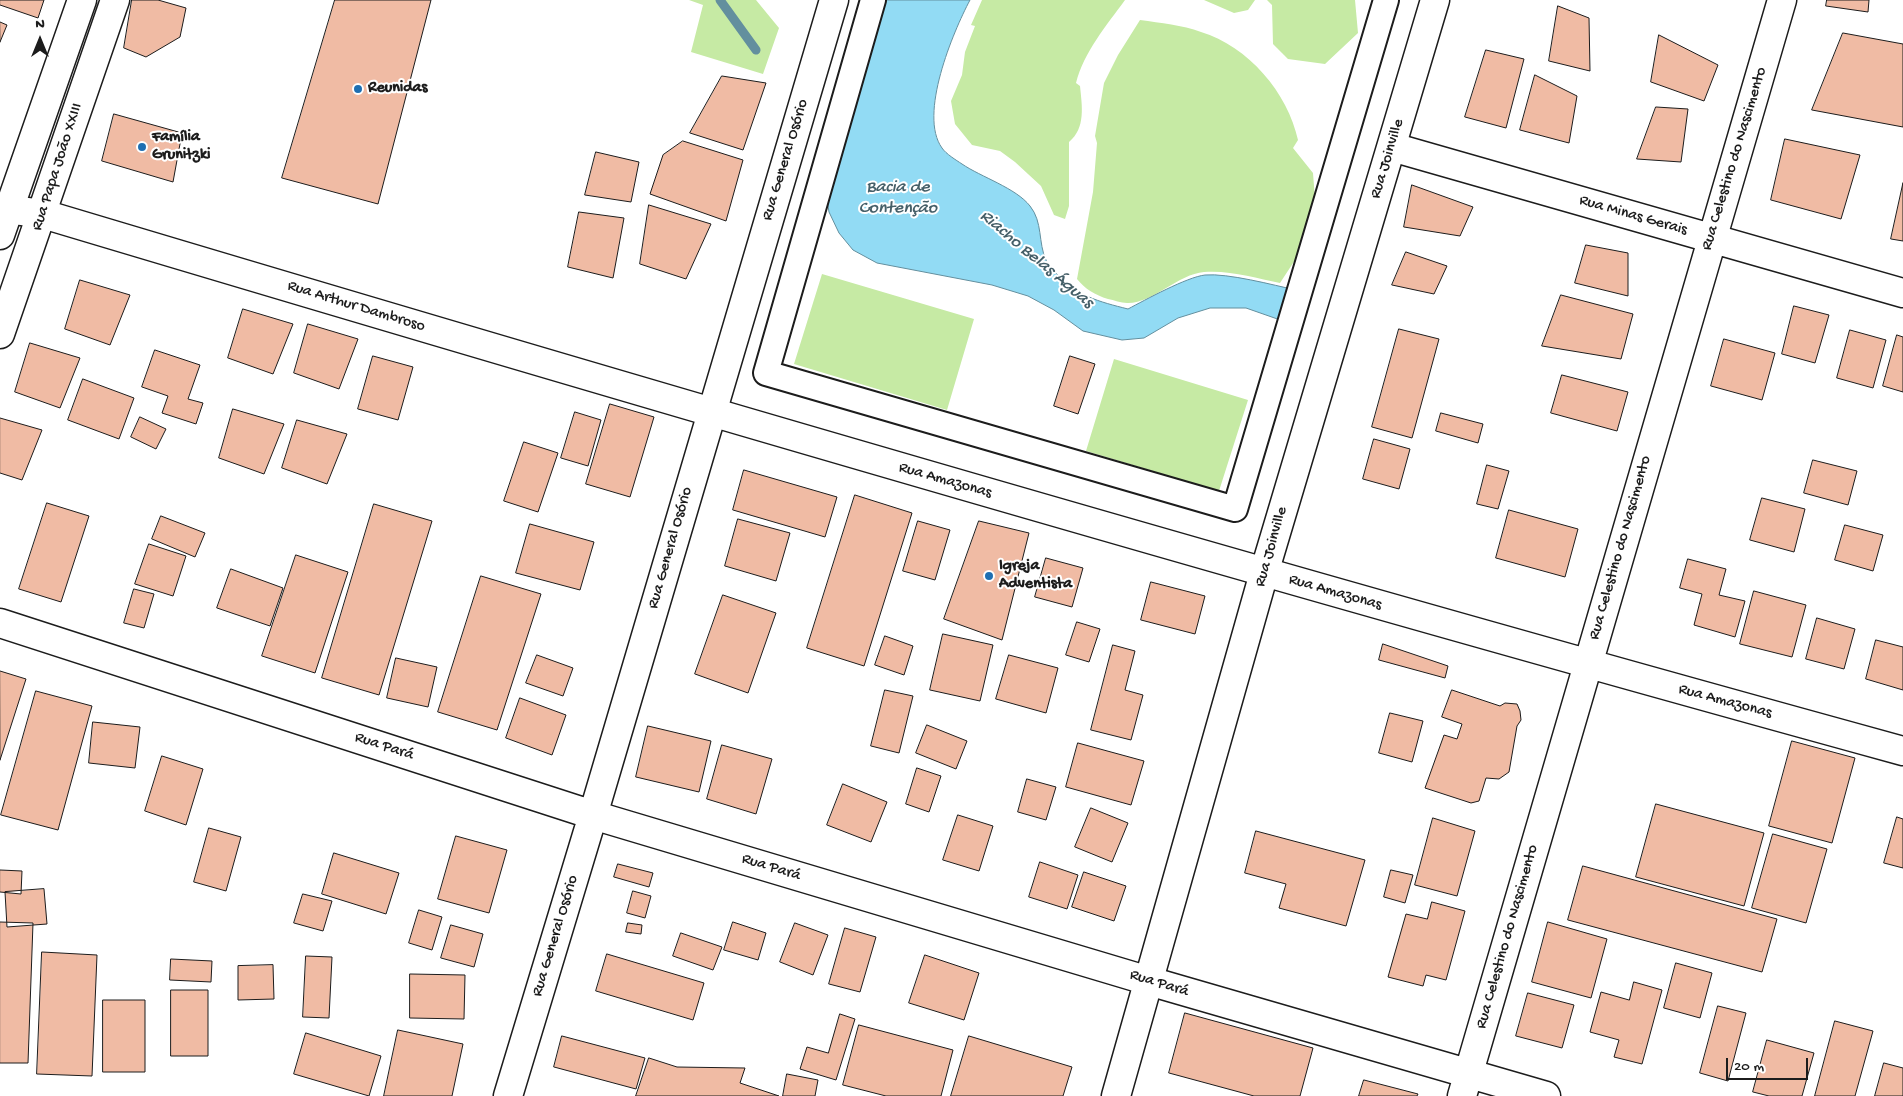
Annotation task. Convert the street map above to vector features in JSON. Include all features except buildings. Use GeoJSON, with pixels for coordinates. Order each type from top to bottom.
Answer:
{"type":"FeatureCollection","features":[{"type":"Feature","properties":{"kind":"street","name":"Rua Papa João XXIII"},"geometry":{"type":"LineString","coordinates":[[3,218],[53,85],[82,0]]}},
{"type":"Feature","properties":{"kind":"street","name":"Rua Papa João XXIII"},"geometry":{"type":"LineString","coordinates":[[0,334],[43,214],[115,0]]}},
{"type":"Feature","properties":{"kind":"street","name":"Rua General Osório"},"geometry":{"type":"LineString","coordinates":[[508,1096],[594,815],[710,414],[834,0]]}},
{"type":"Feature","properties":{"kind":"street"},"geometry":{"type":"LineString","coordinates":[[873,0],[766,373],[1235,509],[1386,0]]}},
{"type":"Feature","properties":{"kind":"street","name":"Rua Joinville"},"geometry":{"type":"LineString","coordinates":[[1116,1096],[1264,573],[1435,0]]}},
{"type":"Feature","properties":{"kind":"street","name":"Rua Celestino do Nascimento"},"geometry":{"type":"LineString","coordinates":[[1465,1085],[1782,0]]}},
{"type":"Feature","properties":{"kind":"street"},"geometry":{"type":"LineString","coordinates":[[53,85],[82,94]]}},
{"type":"Feature","properties":{"kind":"street","name":"Rua Minas Gerais"},"geometry":{"type":"LineString","coordinates":[[1392,147],[1903,293]]}},
{"type":"Feature","properties":{"kind":"street","name":"Rua Arthur Dambroso"},"geometry":{"type":"LineString","coordinates":[[3,218],[43,214],[710,414]]}},
{"type":"Feature","properties":{"kind":"street","name":"Rua Amazonas"},"geometry":{"type":"LineString","coordinates":[[710,414],[1264,573],[1903,751]]}},
{"type":"Feature","properties":{"kind":"street","name":"Rua Pará"},"geometry":{"type":"LineString","coordinates":[[0,623],[594,815],[1149,981],[1465,1085],[1546,1096]]}},
{"type":"Feature","properties":{"kind":"green space"},"geometry":{"type":"Polygon","coordinates":[[[689,0],[756,0],[779,28],[763,74],[691,52],[703,5],[689,0]]]}},
{"type":"Feature","properties":{"kind":"green space"},"geometry":{"type":"Polygon","coordinates":[[[982,0],[1125,0],[1090,50],[1076,83],[1080,86],[1082,116],[1078,130],[1069,142],[1069,206],[1065,219],[1054,215],[1041,186],[1015,162],[1000,151],[972,145],[955,124],[951,101],[962,75],[965,52],[975,26],[971,25],[982,0]]]}},
{"type":"Feature","properties":{"kind":"green space"},"geometry":{"type":"Polygon","coordinates":[[[1204,0],[1255,0],[1248,10],[1234,13],[1204,0]]]}},
{"type":"Feature","properties":{"kind":"green space"},"geometry":{"type":"Polygon","coordinates":[[[1267,0],[1355,0],[1358,33],[1325,64],[1288,59],[1273,44],[1272,5],[1267,0]]]}},
{"type":"Feature","properties":{"kind":"green space"},"geometry":{"type":"Polygon","coordinates":[[[1140,20],[1171,24],[1194,30],[1235,48],[1263,74],[1285,105],[1293,122],[1298,140],[1293,148],[1313,173],[1315,199],[1308,233],[1297,257],[1280,283],[1233,273],[1204,272],[1185,278],[1146,299],[1122,303],[1099,296],[1087,289],[1077,279],[1093,192],[1097,143],[1095,136],[1104,83],[1118,55],[1140,20]]]}},
{"type":"Feature","properties":{"kind":"green space"},"geometry":{"type":"Polygon","coordinates":[[[822,274],[974,319],[947,410],[794,364],[822,274]]]}},
{"type":"Feature","properties":{"kind":"green space"},"geometry":{"type":"Polygon","coordinates":[[[1114,359],[1248,400],[1219,491],[1086,451],[1114,359]]]}},
{"type":"Feature","properties":{"kind":"water","name":"Bacia de Contenção"},"geometry":{"type":"Polygon","coordinates":[[[876,0],[970,0],[947,52],[941,74],[934,115],[936,133],[942,148],[949,155],[970,169],[1016,194],[1030,206],[1037,219],[1047,262],[1062,280],[1079,292],[1097,300],[1128,309],[1166,289],[1197,277],[1215,275],[1238,278],[1296,290],[1286,322],[1246,308],[1210,308],[1178,318],[1144,338],[1122,340],[1083,331],[1054,310],[1028,296],[992,285],[877,263],[853,250],[839,233],[829,212],[825,187],[876,0]]]}},
{"type":"Feature","properties":{"kind":"waterway","name":"Riacho Belas Águas"},"geometry":{"type":"LineString","coordinates":[[720,0],[756,50]]}},
{"type":"Feature","properties":{"kind":"place","name":"Reunidas"},"geometry":{"type":"Point","coordinates":[358,89]}},
{"type":"Feature","properties":{"kind":"place","name":"Família Grunitzki"},"geometry":{"type":"Point","coordinates":[142,147]}},
{"type":"Feature","properties":{"kind":"place","name":"Igreja Adventista"},"geometry":{"type":"Point","coordinates":[989,576]}}]}
